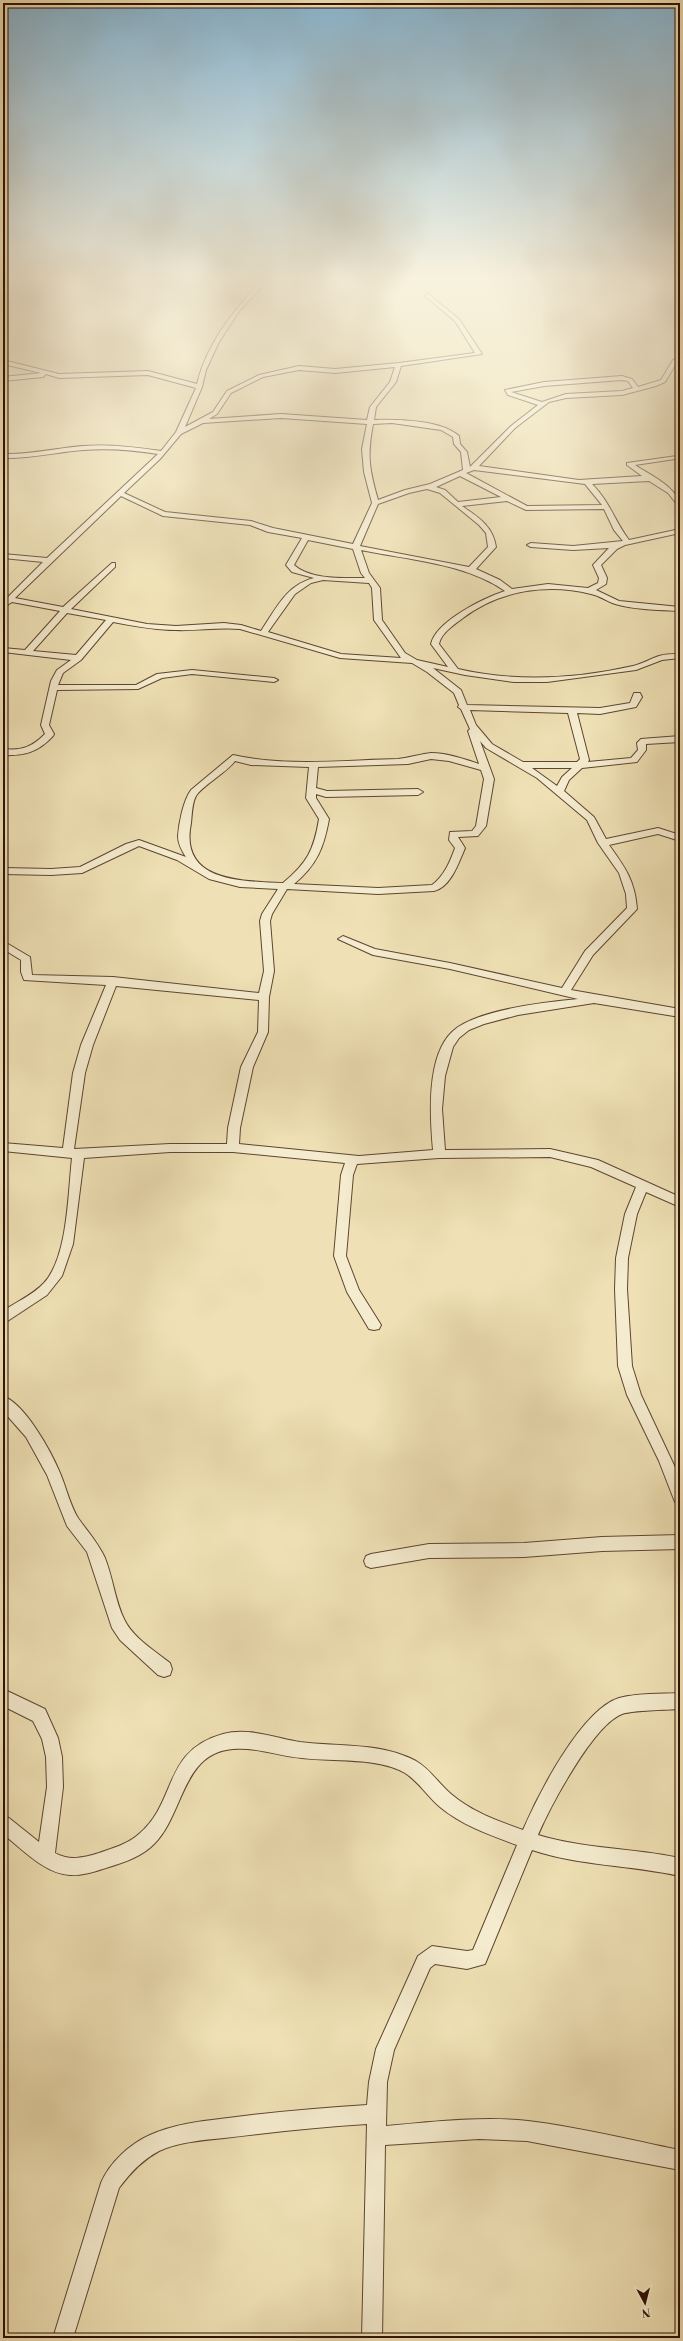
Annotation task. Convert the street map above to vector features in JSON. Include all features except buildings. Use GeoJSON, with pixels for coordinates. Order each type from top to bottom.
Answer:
{"type":"FeatureCollection","features":[{"type":"Feature","properties":{"kind":"street"},"geometry":{"type":"LineString","coordinates":[[3,606],[49,560],[162,453],[179,434],[199,387],[193,385]]}},
{"type":"Feature","properties":{"kind":"street"},"geometry":{"type":"LineString","coordinates":[[179,434],[204,421],[215,413],[229,392],[243,385]]}},
{"type":"Feature","properties":{"kind":"street"},"geometry":{"type":"LineString","coordinates":[[375,504],[370,490],[365,457],[373,406],[390,385]]}},
{"type":"Feature","properties":{"kind":"street"},"geometry":{"type":"LineString","coordinates":[[537,385],[507,391],[510,394],[541,404]]}},
{"type":"Feature","properties":{"kind":"street"},"geometry":{"type":"LineString","coordinates":[[634,385],[637,390]]}},
{"type":"Feature","properties":{"kind":"street"},"geometry":{"type":"LineString","coordinates":[[3,871],[52,872],[82,870],[139,842],[169,853],[221,880],[247,885],[378,891],[435,888],[452,867],[460,848],[454,840],[453,834],[473,835],[479,831],[489,779],[472,726],[462,706],[459,694],[453,687],[425,667],[403,656],[378,620],[376,588],[364,571],[356,546],[375,504],[407,491],[426,487],[466,471],[484,460],[513,427],[541,404],[558,397],[618,394],[651,385]]}},
{"type":"Feature","properties":{"kind":"street"},"geometry":{"type":"LineString","coordinates":[[204,421],[281,416],[370,422],[400,422],[448,430],[456,436],[457,444],[464,452],[466,471],[506,499],[526,508],[534,509],[607,507]]}},
{"type":"Feature","properties":{"kind":"street"},"geometry":{"type":"LineString","coordinates":[[3,456],[22,457],[75,449],[105,448],[162,453]]}},
{"type":"Feature","properties":{"kind":"street"},"geometry":{"type":"LineString","coordinates":[[680,463],[677,454],[629,464],[671,493],[680,506]]}},
{"type":"Feature","properties":{"kind":"street"},"geometry":{"type":"LineString","coordinates":[[466,471],[587,482],[639,477],[652,479]]}},
{"type":"Feature","properties":{"kind":"street"},"geometry":{"type":"LineString","coordinates":[[587,482],[598,493],[627,542]]}},
{"type":"Feature","properties":{"kind":"street"},"geometry":{"type":"LineString","coordinates":[[426,487],[444,492],[457,504],[482,522],[491,537],[491,548],[471,570]]}},
{"type":"Feature","properties":{"kind":"street"},"geometry":{"type":"LineString","coordinates":[[120,494],[163,514],[251,523],[272,530],[471,570],[492,579],[510,592]]}},
{"type":"Feature","properties":{"kind":"street"},"geometry":{"type":"LineString","coordinates":[[457,504],[506,499]]}},
{"type":"Feature","properties":{"kind":"street"},"geometry":{"type":"LineString","coordinates":[[531,545],[572,548],[618,545],[680,531]]}},
{"type":"Feature","properties":{"kind":"street"},"geometry":{"type":"LineString","coordinates":[[307,536],[291,563],[291,567],[298,572],[325,578],[371,581]]}},
{"type":"Feature","properties":{"kind":"street"},"geometry":{"type":"LineString","coordinates":[[588,591],[602,584],[603,578],[597,565],[618,545]]}},
{"type":"Feature","properties":{"kind":"street"},"geometry":{"type":"LineString","coordinates":[[3,556],[49,560]]}},
{"type":"Feature","properties":{"kind":"street"},"geometry":{"type":"LineString","coordinates":[[27,653],[65,610],[112,564]]}},
{"type":"Feature","properties":{"kind":"street"},"geometry":{"type":"LineString","coordinates":[[263,634],[294,589],[306,581],[325,578]]}},
{"type":"Feature","properties":{"kind":"street"},"geometry":{"type":"LineString","coordinates":[[454,671],[435,644],[436,638],[478,603],[490,597],[535,587],[588,591],[622,603],[680,610]]}},
{"type":"Feature","properties":{"kind":"street"},"geometry":{"type":"LineString","coordinates":[[10,599],[111,619],[174,628],[229,625],[340,656],[412,661],[498,679],[547,680],[636,668],[661,658],[680,656]]}},
{"type":"Feature","properties":{"kind":"street"},"geometry":{"type":"LineString","coordinates":[[3,752],[28,752],[35,749],[50,734],[45,725],[53,688],[60,672],[78,658],[111,619]]}},
{"type":"Feature","properties":{"kind":"street"},"geometry":{"type":"LineString","coordinates":[[3,650],[78,658]]}},
{"type":"Feature","properties":{"kind":"street"},"geometry":{"type":"LineString","coordinates":[[53,688],[138,687],[160,676],[192,672],[274,680]]}},
{"type":"Feature","properties":{"kind":"street"},"geometry":{"type":"LineString","coordinates":[[462,706],[614,710],[633,705],[638,698],[637,695]]}},
{"type":"Feature","properties":{"kind":"street"},"geometry":{"type":"LineString","coordinates":[[560,790],[565,779],[585,761],[585,755],[572,710]]}},
{"type":"Feature","properties":{"kind":"street"},"geometry":{"type":"LineString","coordinates":[[472,726],[494,750],[540,776],[588,816],[603,843],[624,872],[633,906],[626,917],[589,952],[565,992]]}},
{"type":"Feature","properties":{"kind":"street"},"geometry":{"type":"LineString","coordinates":[[522,765],[582,765],[634,760],[642,750],[641,743],[644,741],[680,739]]}},
{"type":"Feature","properties":{"kind":"street"},"geometry":{"type":"LineString","coordinates":[[197,868],[185,847],[183,837],[191,797],[194,792],[225,768],[233,758],[251,762],[314,764],[408,761],[431,756],[450,758],[485,768]]}},
{"type":"Feature","properties":{"kind":"street"},"geometry":{"type":"LineString","coordinates":[[233,1148],[234,1128],[247,1067],[263,1033],[264,997],[269,971],[265,921],[267,914],[284,887],[301,873],[316,852],[320,842],[324,819],[312,801],[311,789],[314,764]]}},
{"type":"Feature","properties":{"kind":"street"},"geometry":{"type":"LineString","coordinates":[[311,789],[326,794],[418,792]]}},
{"type":"Feature","properties":{"kind":"street"},"geometry":{"type":"LineString","coordinates":[[603,843],[658,831],[680,838]]}},
{"type":"Feature","properties":{"kind":"street"},"geometry":{"type":"LineString","coordinates":[[343,939],[373,952],[450,966],[599,1000],[680,1013]]}},
{"type":"Feature","properties":{"kind":"street"},"geometry":{"type":"LineString","coordinates":[[3,944],[26,959],[26,972],[28,978],[192,988],[264,997]]}},
{"type":"Feature","properties":{"kind":"street"},"geometry":{"type":"LineString","coordinates":[[3,1319],[48,1287],[58,1276],[63,1265],[67,1238],[79,1073],[86,1046],[113,982]]}},
{"type":"Feature","properties":{"kind":"street"},"geometry":{"type":"LineString","coordinates":[[439,1154],[436,1096],[444,1057],[455,1035],[473,1024],[509,1014],[599,1000]]}},
{"type":"Feature","properties":{"kind":"street"},"geometry":{"type":"LineString","coordinates":[[3,1147],[73,1153],[170,1148],[233,1148],[353,1159],[439,1154],[528,1152],[563,1155],[594,1163],[680,1202]]}},
{"type":"Feature","properties":{"kind":"street"},"geometry":{"type":"LineString","coordinates":[[353,1159],[348,1175],[340,1256],[354,1292],[374,1325]]}},
{"type":"Feature","properties":{"kind":"street"},"geometry":{"type":"LineString","coordinates":[[643,1185],[631,1214],[622,1258],[620,1278],[625,1366],[634,1395],[666,1460],[680,1497]]}},
{"type":"Feature","properties":{"kind":"street"},"geometry":{"type":"LineString","coordinates":[[3,1402],[16,1414],[32,1433],[53,1472],[72,1521],[92,1547],[117,1623],[125,1636],[164,1669]]}},
{"type":"Feature","properties":{"kind":"street"},"geometry":{"type":"LineString","coordinates":[[371,1561],[428,1552],[524,1550],[602,1544],[680,1542]]}},
{"type":"Feature","properties":{"kind":"street"},"geometry":{"type":"LineString","coordinates":[[3,1697],[39,1715],[50,1738],[54,1757],[54,1787],[46,1856]]}},
{"type":"Feature","properties":{"kind":"street"},"geometry":{"type":"LineString","coordinates":[[372,2338],[375,2136],[382,2059],[424,1962],[432,1955],[467,1960],[479,1958],[527,1839],[558,1778],[592,1729],[608,1714],[620,1706],[680,1701]]}},
{"type":"Feature","properties":{"kind":"street"},"geometry":{"type":"LineString","coordinates":[[3,1824],[46,1856],[64,1866],[89,1864],[131,1851],[150,1836],[163,1818],[173,1792],[194,1757],[207,1747],[225,1742],[246,1741],[382,1758],[407,1765],[446,1800],[464,1813],[494,1828],[573,1852],[659,1862],[680,1867]]}},
{"type":"Feature","properties":{"kind":"street"},"geometry":{"type":"LineString","coordinates":[[63,2338],[111,2183],[122,2168],[137,2154],[156,2142],[194,2132],[295,2119],[376,2114]]}},
{"type":"Feature","properties":{"kind":"street"},"geometry":{"type":"LineString","coordinates":[[375,2136],[479,2129],[527,2131],[680,2160]]}}]}
